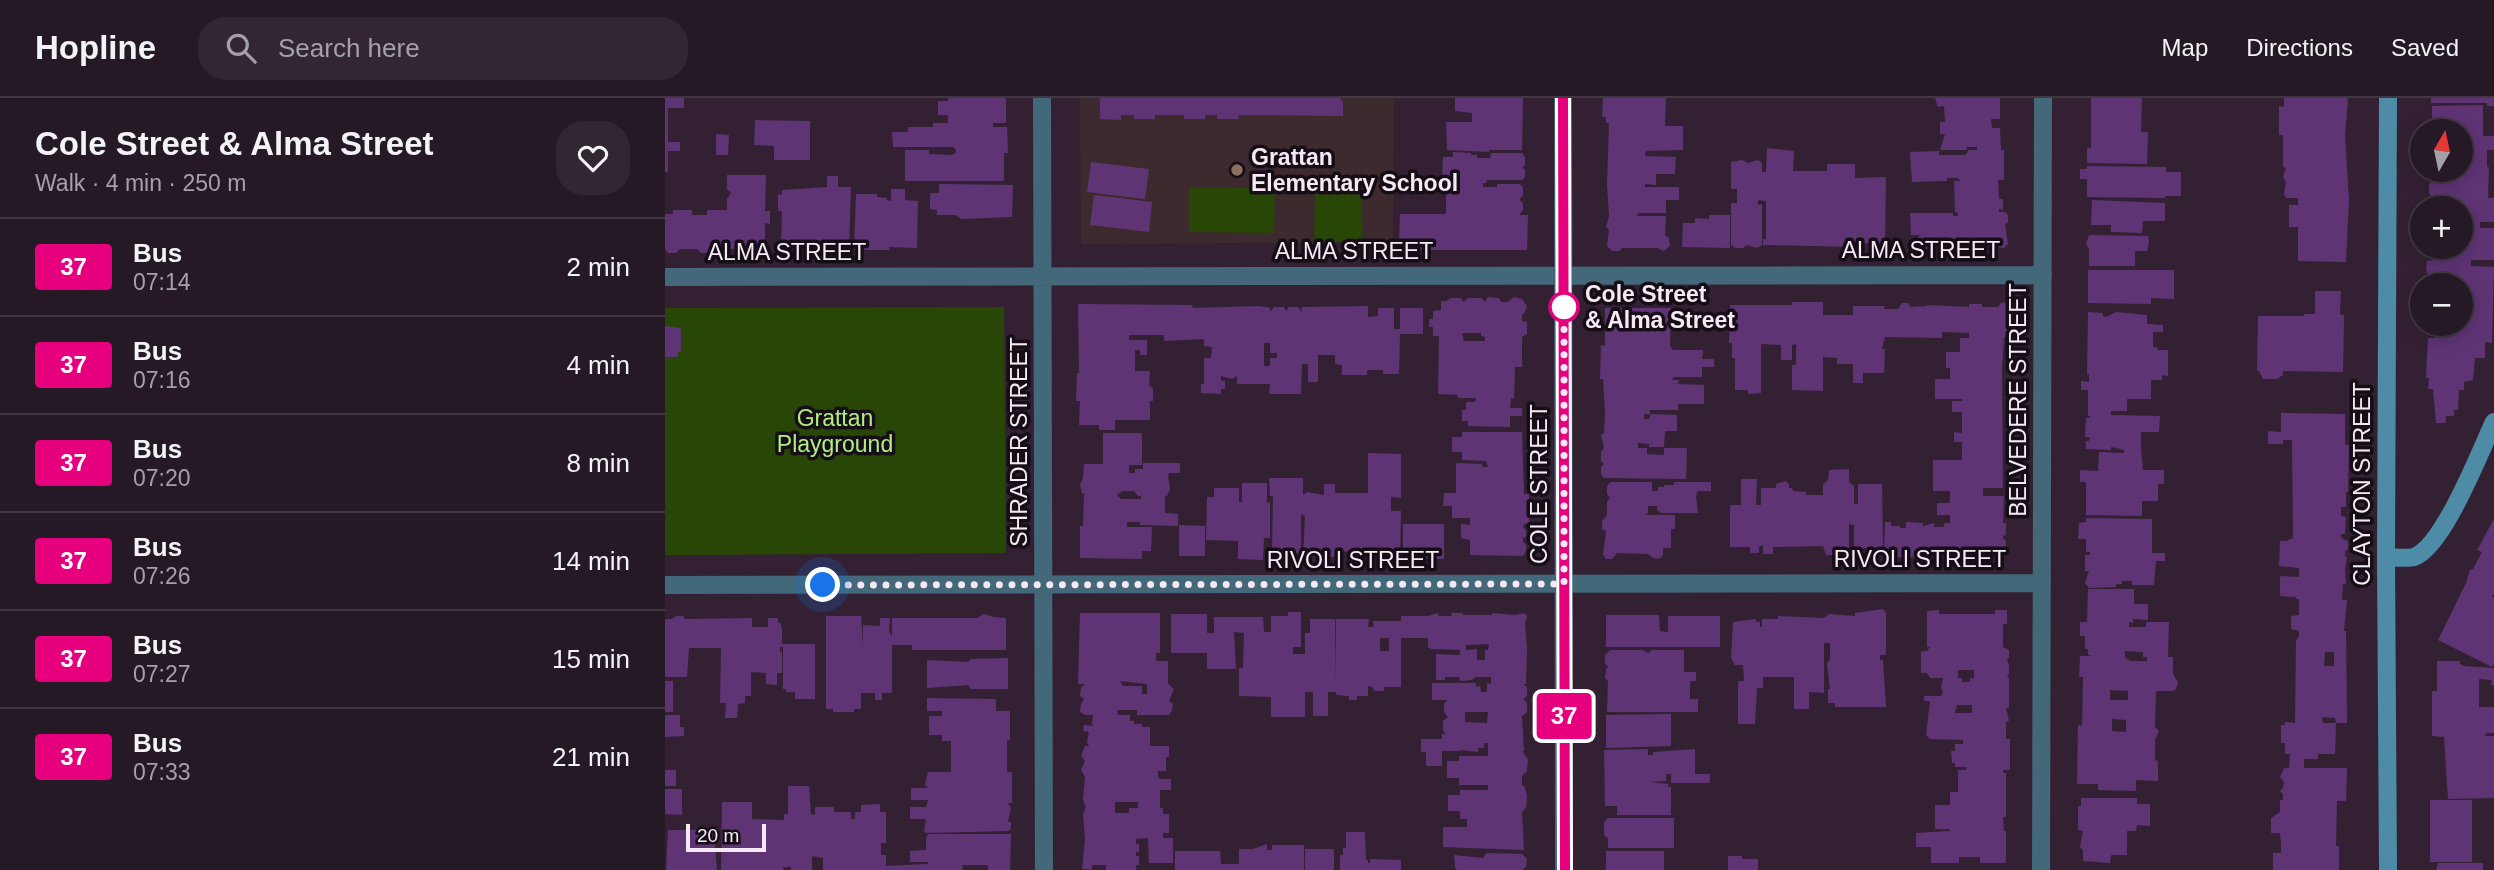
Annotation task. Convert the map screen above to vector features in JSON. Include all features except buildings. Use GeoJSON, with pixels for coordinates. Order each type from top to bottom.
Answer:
{"type":"FeatureCollection","features":[{"type":"Feature","properties":{"kind":"street","name":"SHRADER STREET"},"geometry":{"type":"LineString","coordinates":[[1042,98],[1044,870]]}},
{"type":"Feature","properties":{"kind":"street","name":"COLE STREET"},"geometry":{"type":"LineString","coordinates":[[1563,98],[1565,870]]}},
{"type":"Feature","properties":{"kind":"street","name":"BELVEDERE STREET"},"geometry":{"type":"LineString","coordinates":[[2041,870],[2043,98]]}},
{"type":"Feature","properties":{"kind":"street","name":"CLAYTON STREET"},"geometry":{"type":"LineString","coordinates":[[2388,98],[2388,870]]}},
{"type":"Feature","properties":{"kind":"street","name":"ALMA STREET"},"geometry":{"type":"LineString","coordinates":[[665,277],[2043,275]]}},
{"type":"Feature","properties":{"kind":"street"},"geometry":{"type":"LineString","coordinates":[[2386,557],[2413,557],[2428,546],[2444,526],[2494,422]]}},
{"type":"Feature","properties":{"kind":"street","name":"RIVOLI STREET"},"geometry":{"type":"LineString","coordinates":[[665,585],[2042,583]]}},
{"type":"Feature","properties":{"kind":"shaded area","name":"Grattan Elementary School"},"geometry":{"type":"Polygon","coordinates":[[[1080,98],[1394,98],[1393,242],[1081,244],[1080,98]]]}},
{"type":"Feature","properties":{"kind":"green space"},"geometry":{"type":"Polygon","coordinates":[[[1320,185],[1356,185],[1361,190],[1363,242],[1314,242],[1315,191],[1320,185]]]}},
{"type":"Feature","properties":{"kind":"green space"},"geometry":{"type":"Polygon","coordinates":[[[1189,187],[1275,188],[1274,233],[1189,232],[1189,187]]]}},
{"type":"Feature","properties":{"kind":"green space","name":"Grattan Playground"},"geometry":{"type":"Polygon","coordinates":[[[1004,307],[1006,553],[665,555],[665,308],[1004,307]]]}},
{"type":"Feature","properties":{"kind":"bus line","name":"37"},"geometry":{"type":"LineString","coordinates":[[1563,98],[1565,870]]}},
{"type":"Feature","properties":{"kind":"place","name":"Grattan Elementary School"},"geometry":{"type":"Point","coordinates":[1237,170]}},
{"type":"Feature","properties":{"kind":"place","name":"Cole Street & Alma Street"},"geometry":{"type":"Point","coordinates":[1564,307]}},
{"type":"Feature","properties":{"kind":"route"},"geometry":{"type":"LineString","coordinates":[[823,585],[1564,584],[1564,307]]}}]}
